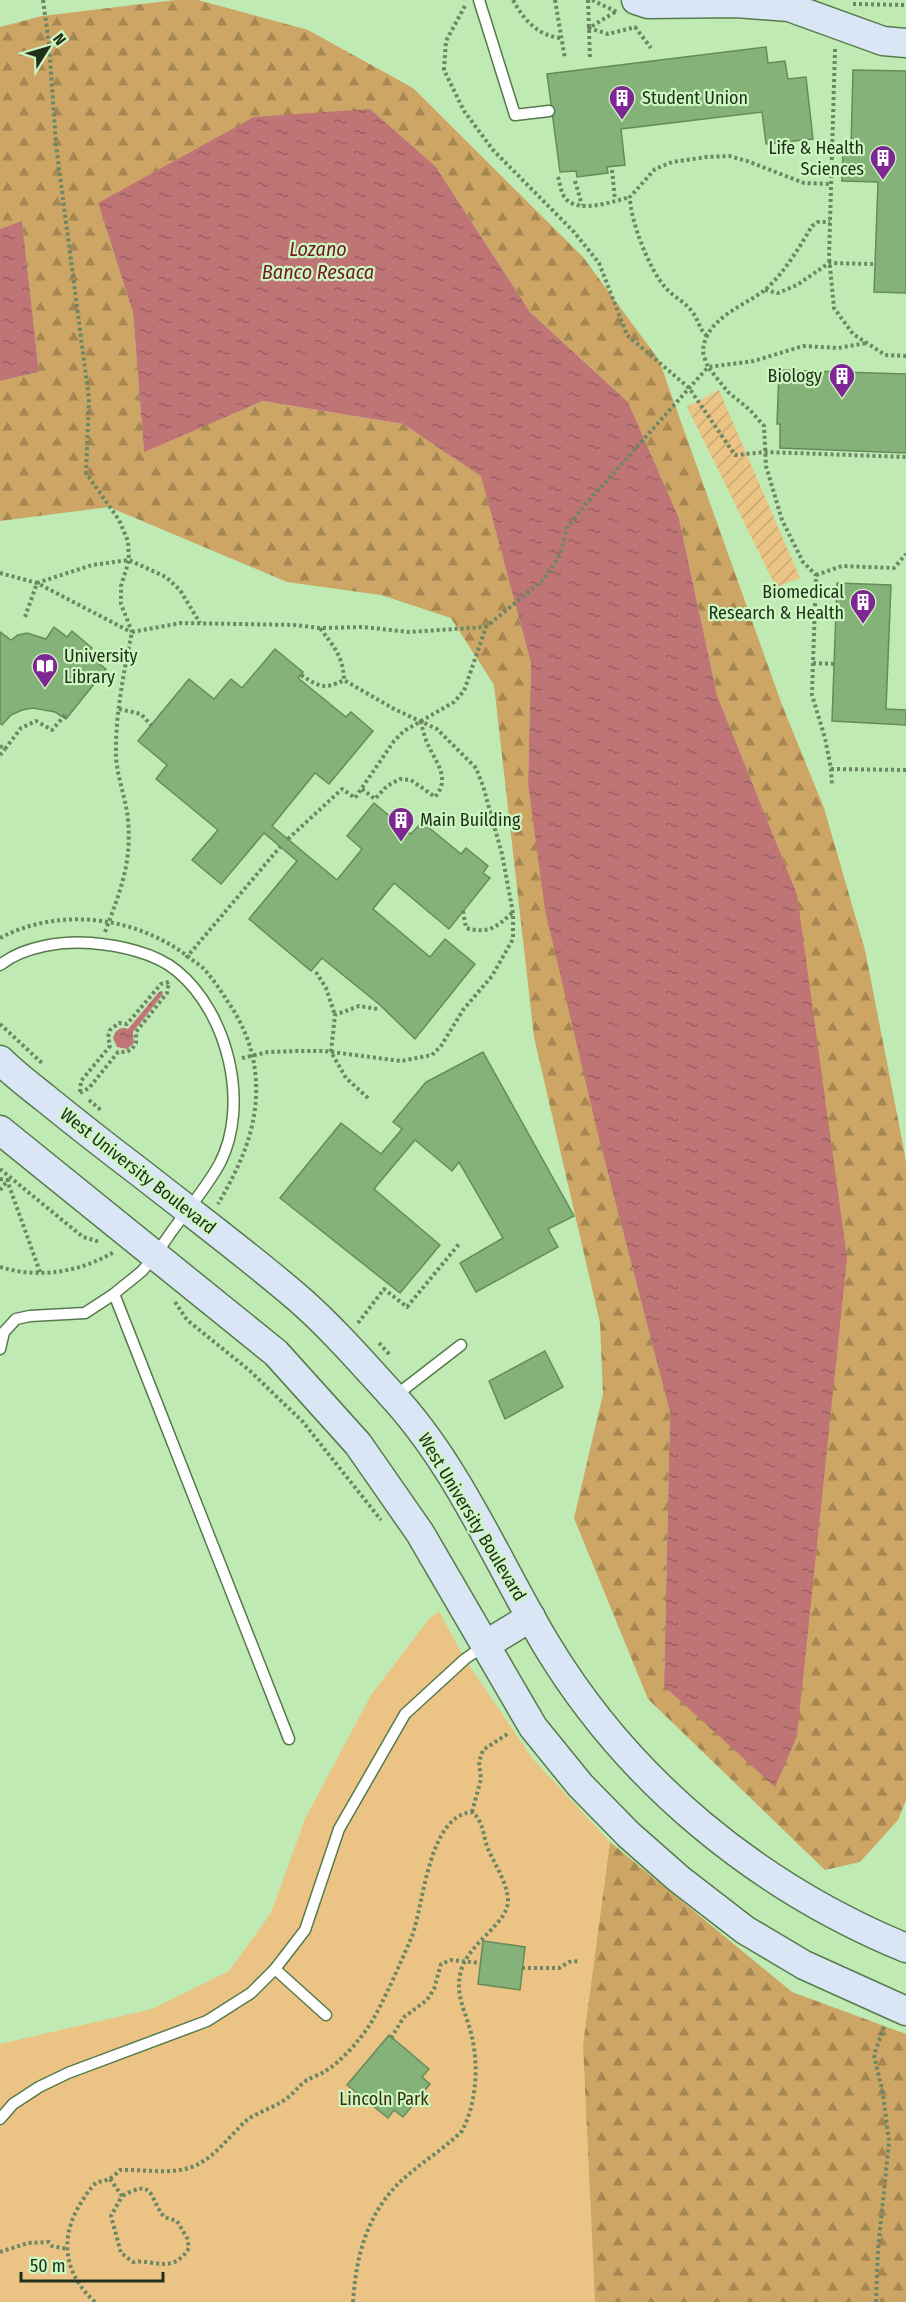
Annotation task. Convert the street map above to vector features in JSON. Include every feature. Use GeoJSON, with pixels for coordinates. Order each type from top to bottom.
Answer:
{"type":"FeatureCollection","features":[{"type":"Feature","properties":{"kind":"main road"},"geometry":{"type":"LineString","coordinates":[[629,15],[648,4],[736,3],[789,7],[883,41],[906,43]]}},
{"type":"Feature","properties":{"kind":"main road","name":"West University Boulevard"},"geometry":{"type":"LineString","coordinates":[[0,1060],[63,1113],[300,1300],[394,1396],[428,1441],[457,1487],[547,1646],[591,1711],[641,1769],[685,1812],[736,1853],[786,1888],[859,1929],[906,1948]]}},
{"type":"Feature","properties":{"kind":"main road"},"geometry":{"type":"LineString","coordinates":[[0,1130],[276,1353],[358,1444],[420,1533],[533,1727],[580,1785],[645,1850],[745,1930],[804,1965],[898,2008]]}},
{"type":"Feature","properties":{"kind":"main road"},"geometry":{"type":"LineString","coordinates":[[485,1645],[531,1617]]}},
{"type":"Feature","properties":{"kind":"lane"},"geometry":{"type":"LineString","coordinates":[[479,0],[515,115],[549,111]]}},
{"type":"Feature","properties":{"kind":"lane"},"geometry":{"type":"LineString","coordinates":[[0,965],[32,949],[72,941],[100,943],[155,958],[177,970],[203,999],[221,1031],[229,1059],[233,1098],[230,1132],[220,1163],[188,1210],[142,1270],[114,1294],[85,1313],[16,1319],[4,1332],[0,1349]]}},
{"type":"Feature","properties":{"kind":"lane"},"geometry":{"type":"LineString","coordinates":[[114,1294],[289,1739]]}},
{"type":"Feature","properties":{"kind":"lane"},"geometry":{"type":"LineString","coordinates":[[394,1396],[461,1345]]}},
{"type":"Feature","properties":{"kind":"lane"},"geometry":{"type":"LineString","coordinates":[[0,2119],[13,2104],[48,2082],[207,2021],[251,1993],[275,1969],[305,1930],[339,1829],[405,1714],[465,1659],[485,1645]]}},
{"type":"Feature","properties":{"kind":"lane"},"geometry":{"type":"LineString","coordinates":[[275,1969],[326,2015]]}},
{"type":"Feature","properties":{"kind":"path"},"geometry":{"type":"LineString","coordinates":[[43,0],[49,44],[56,145],[89,399],[86,473],[119,520],[128,541],[129,560],[121,586],[121,604],[132,632],[119,709],[116,757],[128,819],[129,850],[121,892],[100,943]]}},
{"type":"Feature","properties":{"kind":"path"},"geometry":{"type":"LineString","coordinates":[[468,0],[446,41],[444,70],[464,111],[493,150],[574,232],[599,263],[627,335],[689,388],[735,455],[765,452],[906,457]]}},
{"type":"Feature","properties":{"kind":"path"},"geometry":{"type":"LineString","coordinates":[[513,0],[526,20],[538,31],[549,37],[561,38]]}},
{"type":"Feature","properties":{"kind":"path"},"geometry":{"type":"LineString","coordinates":[[555,0],[565,59]]}},
{"type":"Feature","properties":{"kind":"path"},"geometry":{"type":"LineString","coordinates":[[588,0],[590,58]]}},
{"type":"Feature","properties":{"kind":"path"},"geometry":{"type":"LineString","coordinates":[[849,4],[906,5]]}},
{"type":"Feature","properties":{"kind":"path"},"geometry":{"type":"LineString","coordinates":[[589,28],[608,34],[629,15]]}},
{"type":"Feature","properties":{"kind":"path"},"geometry":{"type":"LineString","coordinates":[[589,28],[629,15]]}},
{"type":"Feature","properties":{"kind":"path"},"geometry":{"type":"LineString","coordinates":[[629,15],[651,48]]}},
{"type":"Feature","properties":{"kind":"path"},"geometry":{"type":"LineString","coordinates":[[835,42],[829,263],[834,308],[853,334],[885,355],[906,356]]}},
{"type":"Feature","properties":{"kind":"path"},"geometry":{"type":"LineString","coordinates":[[558,177],[564,198],[582,205],[600,206],[630,196],[655,169],[672,162],[708,157],[729,156],[804,183],[831,184]]}},
{"type":"Feature","properties":{"kind":"path"},"geometry":{"type":"LineString","coordinates":[[612,170],[615,200]]}},
{"type":"Feature","properties":{"kind":"path"},"geometry":{"type":"LineString","coordinates":[[575,181],[582,205]]}},
{"type":"Feature","properties":{"kind":"path"},"geometry":{"type":"LineString","coordinates":[[630,196],[630,209],[653,272],[666,290],[693,313],[699,329],[707,336]]}},
{"type":"Feature","properties":{"kind":"path"},"geometry":{"type":"LineString","coordinates":[[830,222],[818,222],[812,226],[783,269],[765,290],[718,322],[707,336],[703,351],[708,367],[728,392],[750,410],[764,426],[766,466],[782,520],[803,562],[816,575],[812,695],[825,738],[832,786]]}},
{"type":"Feature","properties":{"kind":"path"},"geometry":{"type":"LineString","coordinates":[[765,290],[778,293],[797,285],[829,263],[873,264]]}},
{"type":"Feature","properties":{"kind":"path"},"geometry":{"type":"LineString","coordinates":[[288,839],[342,789],[356,798],[394,741],[404,731],[454,702],[464,691],[486,627],[544,579],[560,555],[567,528],[584,506],[708,367],[754,361],[803,346],[838,348],[867,343]]}},
{"type":"Feature","properties":{"kind":"path"},"geometry":{"type":"LineString","coordinates":[[816,575],[842,566],[894,568],[906,554]]}},
{"type":"Feature","properties":{"kind":"path"},"geometry":{"type":"LineString","coordinates":[[37,583],[92,565],[129,560],[166,578],[180,590],[200,624]]}},
{"type":"Feature","properties":{"kind":"path"},"geometry":{"type":"LineString","coordinates":[[0,573],[37,583],[132,632],[181,624],[363,627],[433,632],[486,627]]}},
{"type":"Feature","properties":{"kind":"path"},"geometry":{"type":"LineString","coordinates":[[25,617],[37,583]]}},
{"type":"Feature","properties":{"kind":"path"},"geometry":{"type":"LineString","coordinates":[[320,628],[341,658],[344,665],[344,680]]}},
{"type":"Feature","properties":{"kind":"path"},"geometry":{"type":"LineString","coordinates":[[813,663],[834,664]]}},
{"type":"Feature","properties":{"kind":"path"},"geometry":{"type":"LineString","coordinates":[[301,675],[319,687],[331,686],[344,680]]}},
{"type":"Feature","properties":{"kind":"path"},"geometry":{"type":"LineString","coordinates":[[229,1059],[268,1052],[331,1052],[402,1061],[432,1055],[441,1046],[463,1010],[492,976],[513,939],[513,913],[502,854],[476,768],[437,729],[394,709],[344,680]]}},
{"type":"Feature","properties":{"kind":"path"},"geometry":{"type":"LineString","coordinates":[[119,709],[141,714],[151,725]]}},
{"type":"Feature","properties":{"kind":"path"},"geometry":{"type":"LineString","coordinates":[[0,755],[21,728],[36,721],[52,730],[66,714]]}},
{"type":"Feature","properties":{"kind":"path"},"geometry":{"type":"LineString","coordinates":[[362,789],[375,799],[387,786],[400,779],[411,780],[435,797],[442,789],[443,777],[426,741],[420,721]]}},
{"type":"Feature","properties":{"kind":"path"},"geometry":{"type":"LineString","coordinates":[[0,746],[4,749]]}},
{"type":"Feature","properties":{"kind":"path"},"geometry":{"type":"LineString","coordinates":[[831,769],[906,770]]}},
{"type":"Feature","properties":{"kind":"path"},"geometry":{"type":"LineString","coordinates":[[169,982],[161,984],[127,1024],[119,1023],[110,1029],[108,1037],[110,1046],[81,1081],[80,1093],[89,1088],[118,1052],[132,1049],[136,1043],[136,1032],[167,993],[169,982],[187,956],[280,847]]}},
{"type":"Feature","properties":{"kind":"path"},"geometry":{"type":"LineString","coordinates":[[463,911],[466,928],[481,932],[497,926],[513,913]]}},
{"type":"Feature","properties":{"kind":"path"},"geometry":{"type":"LineString","coordinates":[[0,938],[22,928],[58,921],[92,919],[109,921],[155,937],[203,968],[235,1012],[253,1056],[255,1072],[255,1112],[249,1138],[237,1171],[218,1204]]}},
{"type":"Feature","properties":{"kind":"path"},"geometry":{"type":"LineString","coordinates":[[316,972],[326,988],[335,1015],[331,1052],[346,1078],[368,1098]]}},
{"type":"Feature","properties":{"kind":"path"},"geometry":{"type":"LineString","coordinates":[[335,1015],[359,1006],[378,1009]]}},
{"type":"Feature","properties":{"kind":"path"},"geometry":{"type":"LineString","coordinates":[[0,1179],[9,1179]]}},
{"type":"Feature","properties":{"kind":"path"},"geometry":{"type":"LineString","coordinates":[[0,1190],[9,1179]]}},
{"type":"Feature","properties":{"kind":"path"},"geometry":{"type":"LineString","coordinates":[[9,1179],[40,1272]]}},
{"type":"Feature","properties":{"kind":"path"},"geometry":{"type":"LineString","coordinates":[[358,1323],[384,1289],[407,1307],[459,1244]]}},
{"type":"Feature","properties":{"kind":"path"},"geometry":{"type":"LineString","coordinates":[[0,1267],[27,1273],[73,1270],[99,1261],[117,1250]]}},
{"type":"Feature","properties":{"kind":"path"},"geometry":{"type":"LineString","coordinates":[[472,1812],[481,1779],[479,1762],[483,1750],[510,1732]]}},
{"type":"Feature","properties":{"kind":"path"},"geometry":{"type":"LineString","coordinates":[[95,2302],[86,2294],[74,2275],[67,2248],[67,2236],[71,2222],[85,2196],[98,2182],[110,2179],[120,2170],[178,2171],[206,2160],[248,2120],[289,2098],[307,2080],[324,2072],[348,2051],[370,2024],[412,1934],[442,1835],[453,1820],[462,1813],[472,1812],[482,1826],[487,1847],[501,1875],[508,1900],[501,1920],[473,1947],[460,1971],[460,2004],[472,2037],[475,2075],[473,2100],[462,2132],[397,2185],[373,2217],[358,2259],[353,2302]]}},
{"type":"Feature","properties":{"kind":"path"},"geometry":{"type":"LineString","coordinates":[[391,2038],[404,2017],[427,2000],[434,1989],[441,1964],[452,1960],[480,1963]]}},
{"type":"Feature","properties":{"kind":"path"},"geometry":{"type":"LineString","coordinates":[[522,1968],[546,1970],[559,1968],[569,1962],[580,1961]]}},
{"type":"Feature","properties":{"kind":"path"},"geometry":{"type":"LineString","coordinates":[[876,2302],[878,2248],[888,2142],[883,2094],[874,2055],[887,2020],[898,2008]]}},
{"type":"Feature","properties":{"kind":"path"},"geometry":{"type":"LineString","coordinates":[[110,2179],[122,2196]]}},
{"type":"Feature","properties":{"kind":"path"},"geometry":{"type":"LineString","coordinates":[[141,2188],[147,2191],[156,2200],[164,2217],[177,2221],[187,2238],[189,2248],[184,2255],[166,2265],[160,2265],[146,2261],[133,2262],[121,2253],[111,2216],[122,2196],[134,2189],[141,2188]]}},
{"type":"Feature","properties":{"kind":"path"},"geometry":{"type":"LineString","coordinates":[[0,2252],[28,2243],[49,2242],[52,2246],[67,2248]]}},
{"type":"Feature","properties":{"kind":"green space"},"geometry":{"type":"Polygon","coordinates":[[[175,0],[198,0],[308,30],[413,88],[583,257],[659,360],[782,705],[824,808],[865,950],[906,1163],[906,1800],[898,1820],[860,1862],[825,1870],[648,1699],[574,1518],[603,1394],[600,1323],[534,1037],[494,685],[451,618],[381,595],[287,582],[109,507],[0,521],[0,381],[39,372],[22,222],[0,229],[0,27],[42,16],[175,0]],[[436,167],[98,203],[133,313],[144,451],[263,401],[403,424],[481,475],[531,663],[528,783],[601,1147],[670,1413],[664,1686],[797,894],[717,695],[679,518],[628,402],[530,312],[436,167]]]}},
{"type":"Feature","properties":{"kind":"green space"},"geometry":{"type":"Polygon","coordinates":[[[719,390],[800,578],[776,587],[687,407],[719,390]]]}},
{"type":"Feature","properties":{"kind":"green space","name":"Lincoln Park"},"geometry":{"type":"Polygon","coordinates":[[[439,1611],[465,1659],[532,1758],[610,1842],[583,2045],[595,2302],[0,2302],[0,2044],[152,2009],[229,1971],[271,1913],[305,1819],[371,1695],[429,1619],[439,1611]]]}},
{"type":"Feature","properties":{"kind":"green space"},"geometry":{"type":"Polygon","coordinates":[[[610,1842],[792,1992],[906,2034],[906,2302],[595,2302],[583,2045],[610,1842]]]}},
{"type":"Feature","properties":{"kind":"water","name":"Lozano Banco Resaca"},"geometry":{"type":"Polygon","coordinates":[[[370,109],[436,167],[530,312],[628,402],[679,518],[717,695],[797,894],[847,1258],[797,1736],[775,1787],[664,1686],[670,1413],[601,1147],[545,910],[528,783],[531,663],[481,476],[403,424],[263,401],[144,452],[133,313],[98,203],[254,117],[370,109]]]}},
{"type":"Feature","properties":{"kind":"water"},"geometry":{"type":"Polygon","coordinates":[[[22,221],[39,372],[0,381],[0,229],[22,221]]]}},
{"type":"Feature","properties":{"kind":"water"},"geometry":{"type":"Polygon","coordinates":[[[162,991],[163,994],[133,1032],[134,1043],[127,1049],[117,1047],[113,1038],[115,1033],[121,1028],[128,1029],[162,991]]]}},
{"type":"Feature","properties":{"kind":"building","name":"Student Union"},"geometry":{"type":"Polygon","coordinates":[[[766,47],[768,63],[785,61],[788,79],[806,77],[813,139],[766,144],[762,112],[621,129],[625,165],[607,167],[608,173],[577,177],[576,171],[560,172],[547,74],[766,47]]]}},
{"type":"Feature","properties":{"kind":"building","name":"Life & Health Sciences"},"geometry":{"type":"Polygon","coordinates":[[[853,70],[906,71],[906,293],[874,292],[878,182],[842,181],[843,148],[851,148],[853,70]]]}},
{"type":"Feature","properties":{"kind":"building","name":"Biology"},"geometry":{"type":"Polygon","coordinates":[[[779,370],[906,374],[906,453],[780,448],[780,424],[777,424],[779,370]]]}},
{"type":"Feature","properties":{"kind":"building","name":"Biomedical Research & Health"},"geometry":{"type":"Polygon","coordinates":[[[837,583],[891,585],[886,709],[906,710],[906,725],[832,721],[837,583]]]}},
{"type":"Feature","properties":{"kind":"building","name":"University Library"},"geometry":{"type":"Polygon","coordinates":[[[54,627],[67,637],[72,631],[92,648],[87,654],[106,669],[66,719],[55,712],[33,708],[11,715],[2,725],[0,723],[0,632],[11,640],[27,633],[46,639],[54,627]]]}},
{"type":"Feature","properties":{"kind":"building","name":"Main Building"},"geometry":{"type":"Polygon","coordinates":[[[275,649],[303,672],[298,678],[346,717],[351,712],[373,731],[329,784],[315,773],[272,826],[337,880],[362,849],[347,836],[374,803],[411,834],[422,822],[461,854],[466,848],[488,866],[483,873],[490,878],[449,929],[394,883],[373,909],[430,957],[445,939],[475,964],[415,1039],[380,1005],[322,958],[311,971],[249,919],[297,861],[264,833],[221,884],[192,860],[218,830],[156,779],[167,765],[138,741],[189,679],[214,699],[231,679],[242,688],[275,649]]]}},
{"type":"Feature","properties":{"kind":"building"},"geometry":{"type":"Polygon","coordinates":[[[483,1052],[574,1216],[548,1229],[558,1247],[476,1292],[460,1263],[503,1238],[459,1162],[452,1171],[415,1140],[374,1189],[440,1245],[400,1293],[280,1198],[341,1123],[381,1154],[402,1129],[393,1122],[426,1082],[483,1052]]]}},
{"type":"Feature","properties":{"kind":"building"},"geometry":{"type":"Polygon","coordinates":[[[545,1351],[563,1387],[505,1419],[489,1381],[545,1351]]]}},
{"type":"Feature","properties":{"kind":"building"},"geometry":{"type":"Polygon","coordinates":[[[483,1941],[525,1947],[520,1990],[478,1984],[483,1941]]]}},
{"type":"Feature","properties":{"kind":"building"},"geometry":{"type":"Polygon","coordinates":[[[389,2035],[429,2069],[422,2077],[430,2084],[403,2117],[394,2110],[388,2118],[347,2085],[389,2035]]]}},
{"type":"Feature","properties":{"kind":"place","name":"Student Union"},"geometry":{"type":"Point","coordinates":[622,121]}},
{"type":"Feature","properties":{"kind":"place","name":"Life & Health Sciences"},"geometry":{"type":"Point","coordinates":[883,181]}},
{"type":"Feature","properties":{"kind":"place","name":"Biology"},"geometry":{"type":"Point","coordinates":[842,399]}},
{"type":"Feature","properties":{"kind":"place","name":"Biomedical Research & Health"},"geometry":{"type":"Point","coordinates":[863,625]}},
{"type":"Feature","properties":{"kind":"place","name":"University Library"},"geometry":{"type":"Point","coordinates":[45,689]}},
{"type":"Feature","properties":{"kind":"place","name":"Main Building"},"geometry":{"type":"Point","coordinates":[401,843]}}]}
